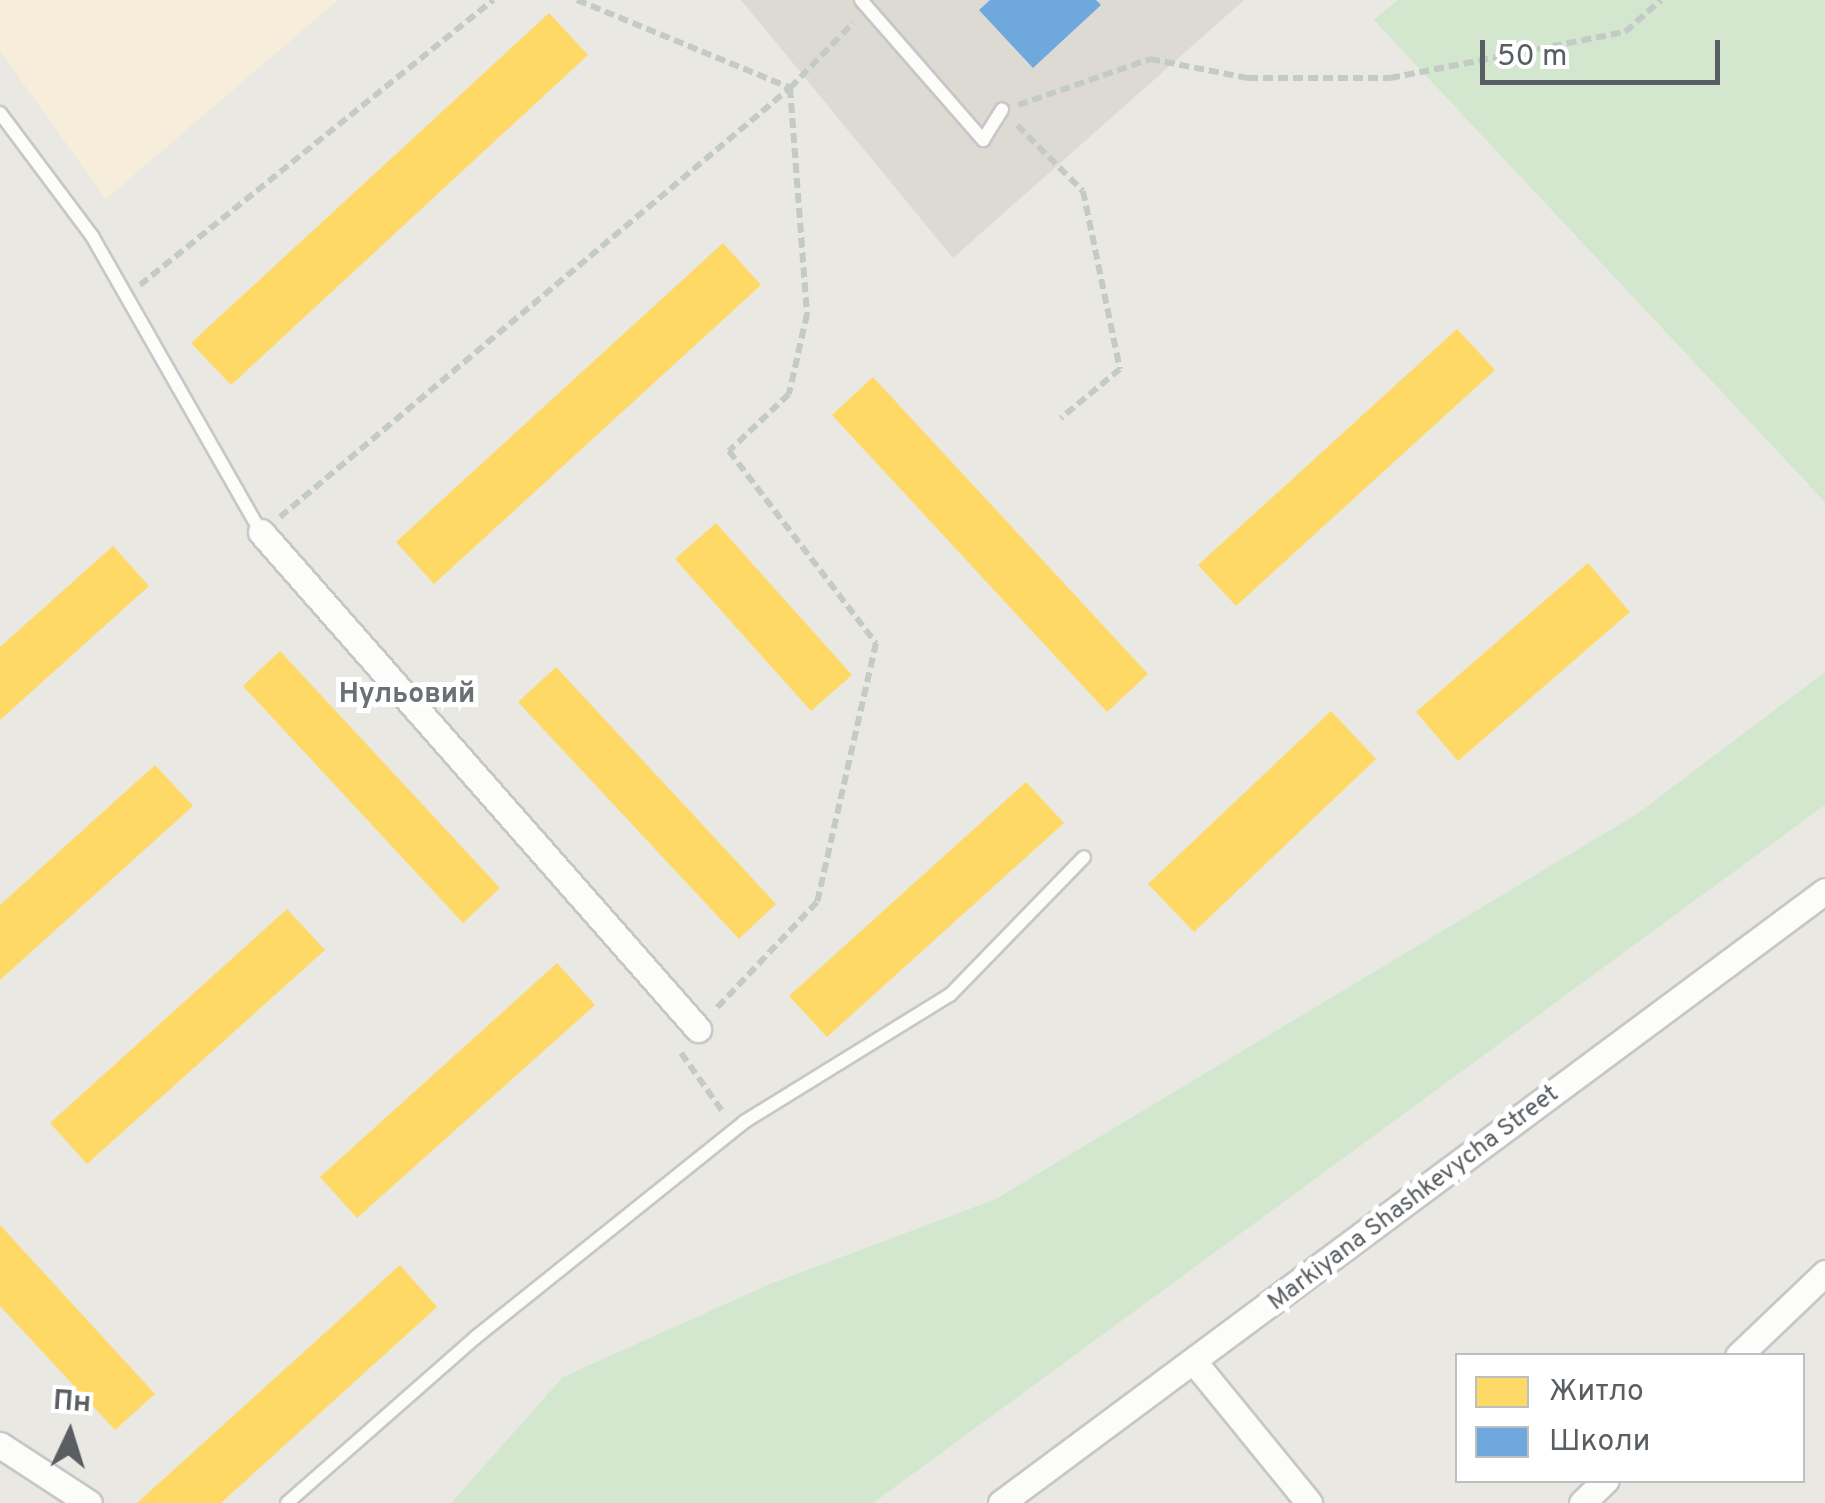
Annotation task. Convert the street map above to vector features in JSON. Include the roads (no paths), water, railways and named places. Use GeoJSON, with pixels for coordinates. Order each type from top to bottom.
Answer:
{"type":"FeatureCollection","features":[{"type":"Feature","properties":{"kind":"street"},"geometry":{"type":"LineString","coordinates":[[262,532],[698,1028]]}},
{"type":"Feature","properties":{"kind":"street","name":"Markiyana Shashkevycha Street"},"geometry":{"type":"LineString","coordinates":[[1001,1503],[1825,892]]}},
{"type":"Feature","properties":{"kind":"street"},"geometry":{"type":"LineString","coordinates":[[1741,1353],[1825,1274]]}},
{"type":"Feature","properties":{"kind":"street"},"geometry":{"type":"LineString","coordinates":[[1194,1363],[1309,1503]]}},
{"type":"Feature","properties":{"kind":"street"},"geometry":{"type":"LineString","coordinates":[[0,1445],[89,1503]]}},
{"type":"Feature","properties":{"kind":"street"},"geometry":{"type":"LineString","coordinates":[[1582,1503],[1603,1483]]}},
{"type":"Feature","properties":{"kind":"lane"},"geometry":{"type":"LineString","coordinates":[[865,4],[983,140],[1002,110]]}},
{"type":"Feature","properties":{"kind":"lane"},"geometry":{"type":"LineString","coordinates":[[0,113],[92,236],[262,532]]}},
{"type":"Feature","properties":{"kind":"lane"},"geometry":{"type":"LineString","coordinates":[[287,1503],[476,1337],[735,1130],[950,995],[1084,857]]}},
{"type":"Feature","properties":{"kind":"district","name":"Нульовий"},"geometry":{"type":"Point","coordinates":[407,695]}}]}
